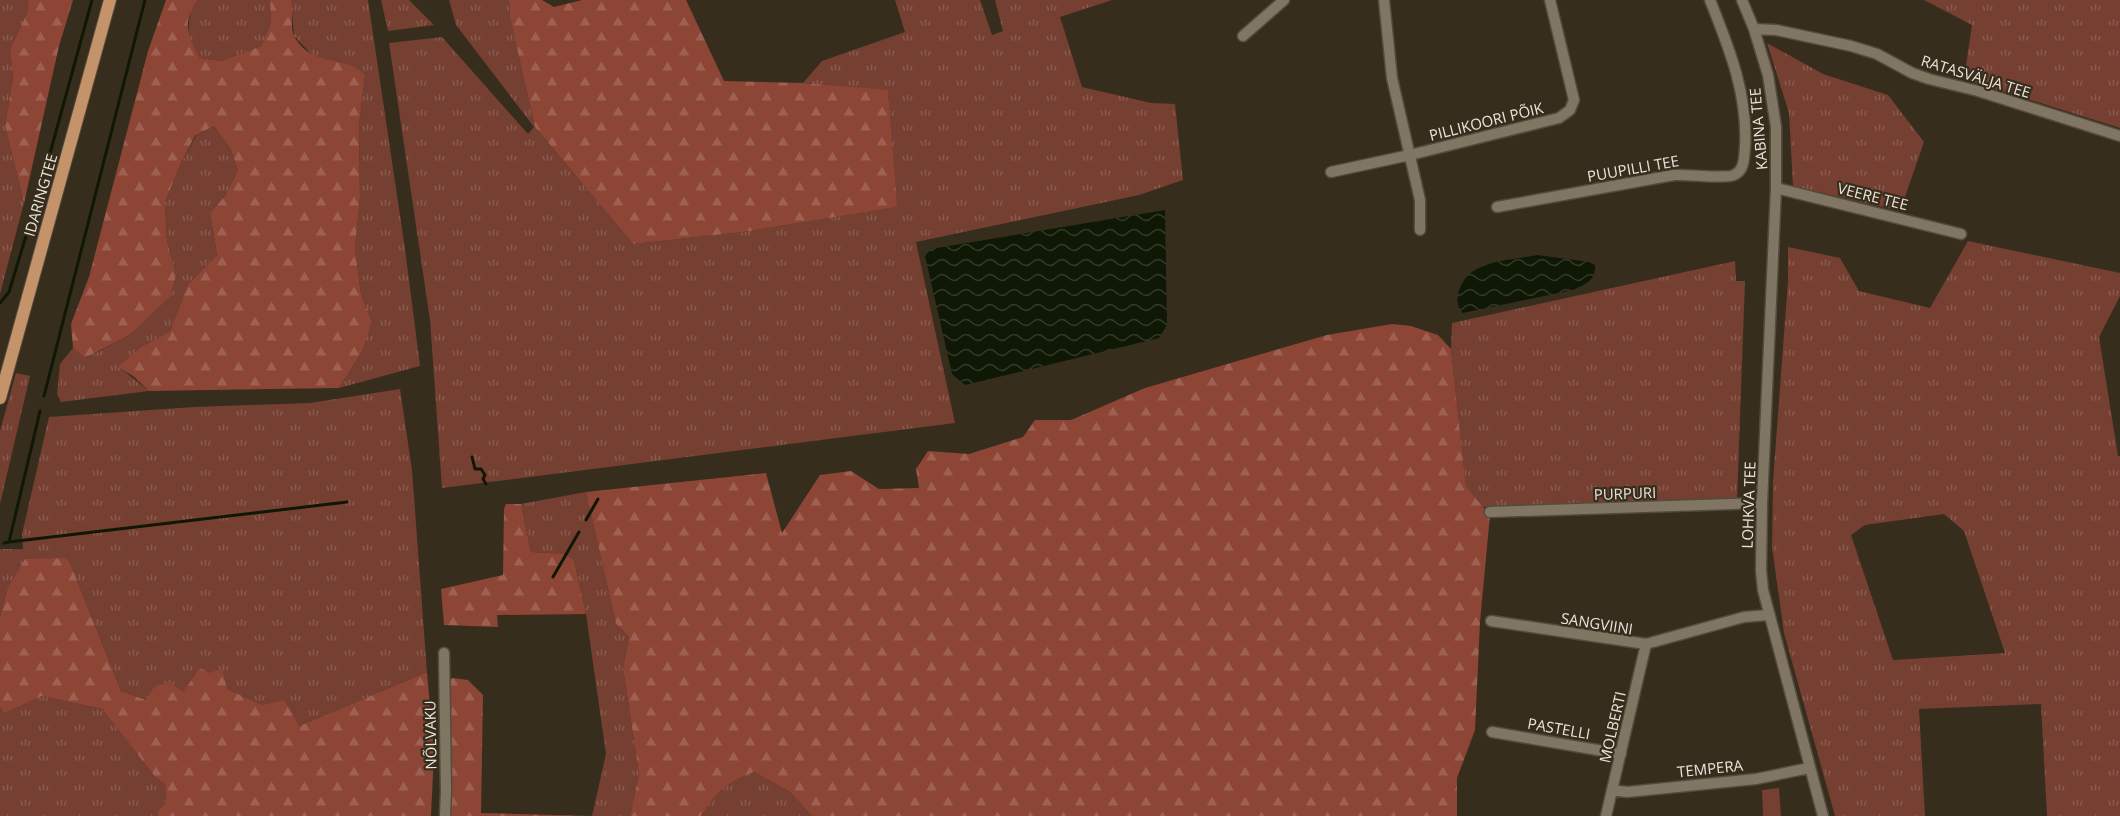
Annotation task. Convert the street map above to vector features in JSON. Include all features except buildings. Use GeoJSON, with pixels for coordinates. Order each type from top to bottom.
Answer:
{"type":"FeatureCollection","features":[{"type":"Feature","properties":{"kind":"main road","name":"IDARINGTEE"},"geometry":{"type":"LineString","coordinates":[[0,398],[110,0]]}},
{"type":"Feature","properties":{"kind":"street"},"geometry":{"type":"LineString","coordinates":[[1243,36],[1284,0]]}},
{"type":"Feature","properties":{"kind":"street"},"geometry":{"type":"LineString","coordinates":[[1384,0],[1392,78],[1420,200],[1420,230]]}},
{"type":"Feature","properties":{"kind":"street","name":"PILLIKOORI PÕIK"},"geometry":{"type":"LineString","coordinates":[[1331,172],[1559,118],[1570,110],[1574,99],[1550,0]]}},
{"type":"Feature","properties":{"kind":"street","name":"PUUPILLI TEE"},"geometry":{"type":"LineString","coordinates":[[1497,207],[1674,175],[1696,174],[1727,177],[1734,176],[1740,171],[1744,158],[1745,108],[1734,64],[1710,0]]}},
{"type":"Feature","properties":{"kind":"street","name":"KABINA TEE"},"geometry":{"type":"LineString","coordinates":[[1742,0],[1754,29],[1768,75],[1773,102],[1776,127],[1776,188]]}},
{"type":"Feature","properties":{"kind":"street","name":"RATASVÄLJA TEE"},"geometry":{"type":"LineString","coordinates":[[1754,29],[1776,30],[1851,46],[1877,54],[1920,76],[1978,91],[2120,136]]}},
{"type":"Feature","properties":{"kind":"street","name":"VEERE TEE"},"geometry":{"type":"LineString","coordinates":[[1776,188],[1961,234]]}},
{"type":"Feature","properties":{"kind":"street","name":"LOHKVA TEE"},"geometry":{"type":"LineString","coordinates":[[1776,188],[1761,570],[1768,615],[1823,816]]}},
{"type":"Feature","properties":{"kind":"street","name":"PURPURI"},"geometry":{"type":"LineString","coordinates":[[1490,512],[1762,503]]}},
{"type":"Feature","properties":{"kind":"street","name":"SANGVIINI"},"geometry":{"type":"LineString","coordinates":[[1491,621],[1646,644],[1744,617],[1768,615]]}},
{"type":"Feature","properties":{"kind":"street","name":"MOLBERTI"},"geometry":{"type":"LineString","coordinates":[[1606,816],[1646,644]]}},
{"type":"Feature","properties":{"kind":"street","name":"NÕLVAKU"},"geometry":{"type":"LineString","coordinates":[[444,653],[445,816]]}},
{"type":"Feature","properties":{"kind":"street","name":"PASTELLI"},"geometry":{"type":"LineString","coordinates":[[1492,732],[1621,754]]}},
{"type":"Feature","properties":{"kind":"street","name":"TEMPERA"},"geometry":{"type":"LineString","coordinates":[[1612,790],[1627,792],[1756,779],[1809,768]]}},
{"type":"Feature","properties":{"kind":"green space"},"geometry":{"type":"Polygon","coordinates":[[[0,0],[28,0],[27,13],[10,49],[13,78],[5,126],[24,203],[0,294],[0,0]]]}},
{"type":"Feature","properties":{"kind":"green space"},"geometry":{"type":"Polygon","coordinates":[[[28,0],[73,0],[59,46],[24,203],[5,126],[13,78],[10,49],[27,13],[28,0]]]}},
{"type":"Feature","properties":{"kind":"green space"},"geometry":{"type":"Polygon","coordinates":[[[166,0],[198,0],[189,15],[188,22],[192,43],[200,58],[221,61],[261,46],[271,23],[270,0],[291,0],[293,34],[303,48],[321,58],[348,65],[365,75],[359,126],[360,197],[355,249],[361,294],[372,322],[363,350],[339,388],[149,391],[133,376],[118,367],[141,347],[170,331],[188,284],[217,255],[210,213],[225,196],[238,170],[230,148],[214,126],[195,136],[165,202],[167,241],[176,275],[171,296],[130,335],[85,358],[73,348],[71,324],[89,277],[148,51],[166,0]]]}},
{"type":"Feature","properties":{"kind":"green space"},"geometry":{"type":"Polygon","coordinates":[[[198,0],[270,0],[271,23],[261,46],[221,61],[200,58],[188,37],[190,11],[198,0]]]}},
{"type":"Feature","properties":{"kind":"green space"},"geometry":{"type":"Polygon","coordinates":[[[291,0],[368,0],[420,366],[339,388],[363,350],[372,322],[361,294],[355,249],[360,197],[359,126],[365,75],[314,57],[294,36],[291,0]]]}},
{"type":"Feature","properties":{"kind":"green space"},"geometry":{"type":"Polygon","coordinates":[[[381,0],[409,0],[434,25],[388,31],[381,0]]]}},
{"type":"Feature","properties":{"kind":"green space"},"geometry":{"type":"Polygon","coordinates":[[[449,0],[509,0],[510,18],[535,127],[633,244],[744,232],[896,207],[888,91],[803,83],[822,61],[905,32],[895,0],[980,0],[992,35],[1003,31],[995,0],[1112,0],[1060,17],[1082,87],[1151,103],[1175,104],[1183,180],[1139,195],[916,242],[955,423],[442,488],[430,320],[389,43],[442,37],[528,134],[534,127],[456,25],[449,0]]]}},
{"type":"Feature","properties":{"kind":"green space"},"geometry":{"type":"Polygon","coordinates":[[[509,0],[542,0],[554,7],[582,0],[686,0],[724,81],[803,83],[888,90],[897,207],[744,232],[633,244],[535,127],[510,18],[509,0]]]}},
{"type":"Feature","properties":{"kind":"green space"},"geometry":{"type":"Polygon","coordinates":[[[1924,0],[2120,0],[2120,128],[1964,79],[1972,25],[1924,0]]]}},
{"type":"Feature","properties":{"kind":"green space"},"geometry":{"type":"Polygon","coordinates":[[[1767,43],[1823,74],[1888,95],[1924,142],[1900,211],[1793,186],[1789,113],[1767,43]]]}},
{"type":"Feature","properties":{"kind":"green space"},"geometry":{"type":"Polygon","coordinates":[[[214,126],[230,148],[238,170],[225,196],[210,213],[217,255],[188,284],[170,331],[141,347],[119,367],[149,391],[61,402],[57,394],[60,364],[73,348],[86,358],[130,335],[171,296],[176,275],[167,241],[165,202],[181,163],[196,136],[214,126]]]}},
{"type":"Feature","properties":{"kind":"green space"},"geometry":{"type":"Polygon","coordinates":[[[1968,241],[2120,273],[2120,296],[2099,337],[2118,456],[2120,456],[2120,816],[2047,816],[2041,704],[1919,709],[1925,816],[1835,816],[1784,633],[1772,547],[1773,481],[1788,281],[1788,247],[1840,258],[1859,291],[1930,308],[1968,241]],[[1944,514],[1865,525],[1851,535],[1893,660],[2005,653],[1964,531],[1944,514]]]}},
{"type":"Feature","properties":{"kind":"green space"},"geometry":{"type":"Polygon","coordinates":[[[1735,261],[1736,281],[1745,281],[1737,500],[1483,507],[1466,488],[1451,349],[1452,323],[1735,261]]]}},
{"type":"Feature","properties":{"kind":"green space"},"geometry":{"type":"Polygon","coordinates":[[[1392,324],[1411,326],[1438,335],[1451,349],[1466,487],[1490,515],[1480,622],[1475,730],[1457,778],[1457,816],[812,816],[790,792],[754,772],[723,789],[701,816],[630,816],[639,774],[623,668],[629,637],[616,624],[586,492],[766,473],[782,533],[820,475],[851,471],[879,489],[919,488],[916,469],[928,451],[969,454],[1023,437],[1035,420],[1071,420],[1145,388],[1327,335],[1392,324]]]}},
{"type":"Feature","properties":{"kind":"green space"},"geometry":{"type":"Polygon","coordinates":[[[16,373],[30,376],[0,504],[0,431],[16,373]]]}},
{"type":"Feature","properties":{"kind":"green space"},"geometry":{"type":"Polygon","coordinates":[[[400,389],[412,470],[427,672],[299,726],[263,705],[227,689],[183,692],[146,700],[121,691],[71,565],[7,590],[0,615],[0,549],[23,549],[22,534],[49,417],[194,407],[310,403],[400,389]]]}},
{"type":"Feature","properties":{"kind":"green space"},"geometry":{"type":"Polygon","coordinates":[[[586,492],[616,624],[629,637],[623,668],[639,774],[630,816],[592,816],[606,754],[586,614],[574,560],[566,554],[531,552],[521,504],[586,492]]]}},
{"type":"Feature","properties":{"kind":"green space"},"geometry":{"type":"Polygon","coordinates":[[[506,504],[521,504],[531,552],[566,554],[574,560],[586,614],[497,615],[498,627],[444,625],[441,589],[503,575],[506,504]]]}},
{"type":"Feature","properties":{"kind":"green space"},"geometry":{"type":"Polygon","coordinates":[[[66,558],[71,565],[121,691],[146,700],[154,687],[170,682],[183,692],[200,668],[210,673],[222,668],[227,689],[263,705],[284,700],[299,726],[427,672],[434,751],[431,816],[158,816],[157,812],[166,802],[165,784],[156,778],[102,709],[42,696],[4,713],[0,707],[0,616],[7,590],[25,559],[66,558]]]}},
{"type":"Feature","properties":{"kind":"green space"},"geometry":{"type":"Polygon","coordinates":[[[453,678],[468,680],[483,695],[481,813],[592,816],[446,816],[445,682],[453,678]]]}},
{"type":"Feature","properties":{"kind":"green space"},"geometry":{"type":"Polygon","coordinates":[[[42,696],[102,709],[156,778],[165,784],[166,802],[157,812],[158,816],[0,816],[0,707],[4,712],[42,696]]]}},
{"type":"Feature","properties":{"kind":"green space"},"geometry":{"type":"Polygon","coordinates":[[[754,772],[790,792],[812,816],[701,816],[723,789],[754,772]]]}},
{"type":"Feature","properties":{"kind":"green space"},"geometry":{"type":"Polygon","coordinates":[[[1779,788],[1781,816],[1763,816],[1762,790],[1779,788]]]}},
{"type":"Feature","properties":{"kind":"water"},"geometry":{"type":"Polygon","coordinates":[[[1165,210],[1167,325],[1159,338],[965,385],[952,374],[925,256],[931,249],[1165,210]]]}},
{"type":"Feature","properties":{"kind":"water"},"geometry":{"type":"Polygon","coordinates":[[[1537,255],[1589,262],[1595,265],[1594,275],[1582,286],[1573,290],[1463,313],[1461,311],[1458,294],[1471,273],[1492,263],[1537,255]]]}},
{"type":"Feature","properties":{"kind":"waterway"},"geometry":{"type":"LineString","coordinates":[[0,303],[9,292],[40,190],[92,0]]}},
{"type":"Feature","properties":{"kind":"waterway"},"geometry":{"type":"LineString","coordinates":[[44,396],[145,0]]}},
{"type":"Feature","properties":{"kind":"waterway"},"geometry":{"type":"LineString","coordinates":[[4,543],[9,542],[40,411]]}},
{"type":"Feature","properties":{"kind":"waterway"},"geometry":{"type":"LineString","coordinates":[[472,457],[475,469],[481,469],[485,475],[483,479],[486,484]]}},
{"type":"Feature","properties":{"kind":"waterway"},"geometry":{"type":"LineString","coordinates":[[586,520],[598,499]]}},
{"type":"Feature","properties":{"kind":"waterway"},"geometry":{"type":"LineString","coordinates":[[9,542],[347,502]]}},
{"type":"Feature","properties":{"kind":"waterway"},"geometry":{"type":"LineString","coordinates":[[553,577],[579,532]]}}]}
